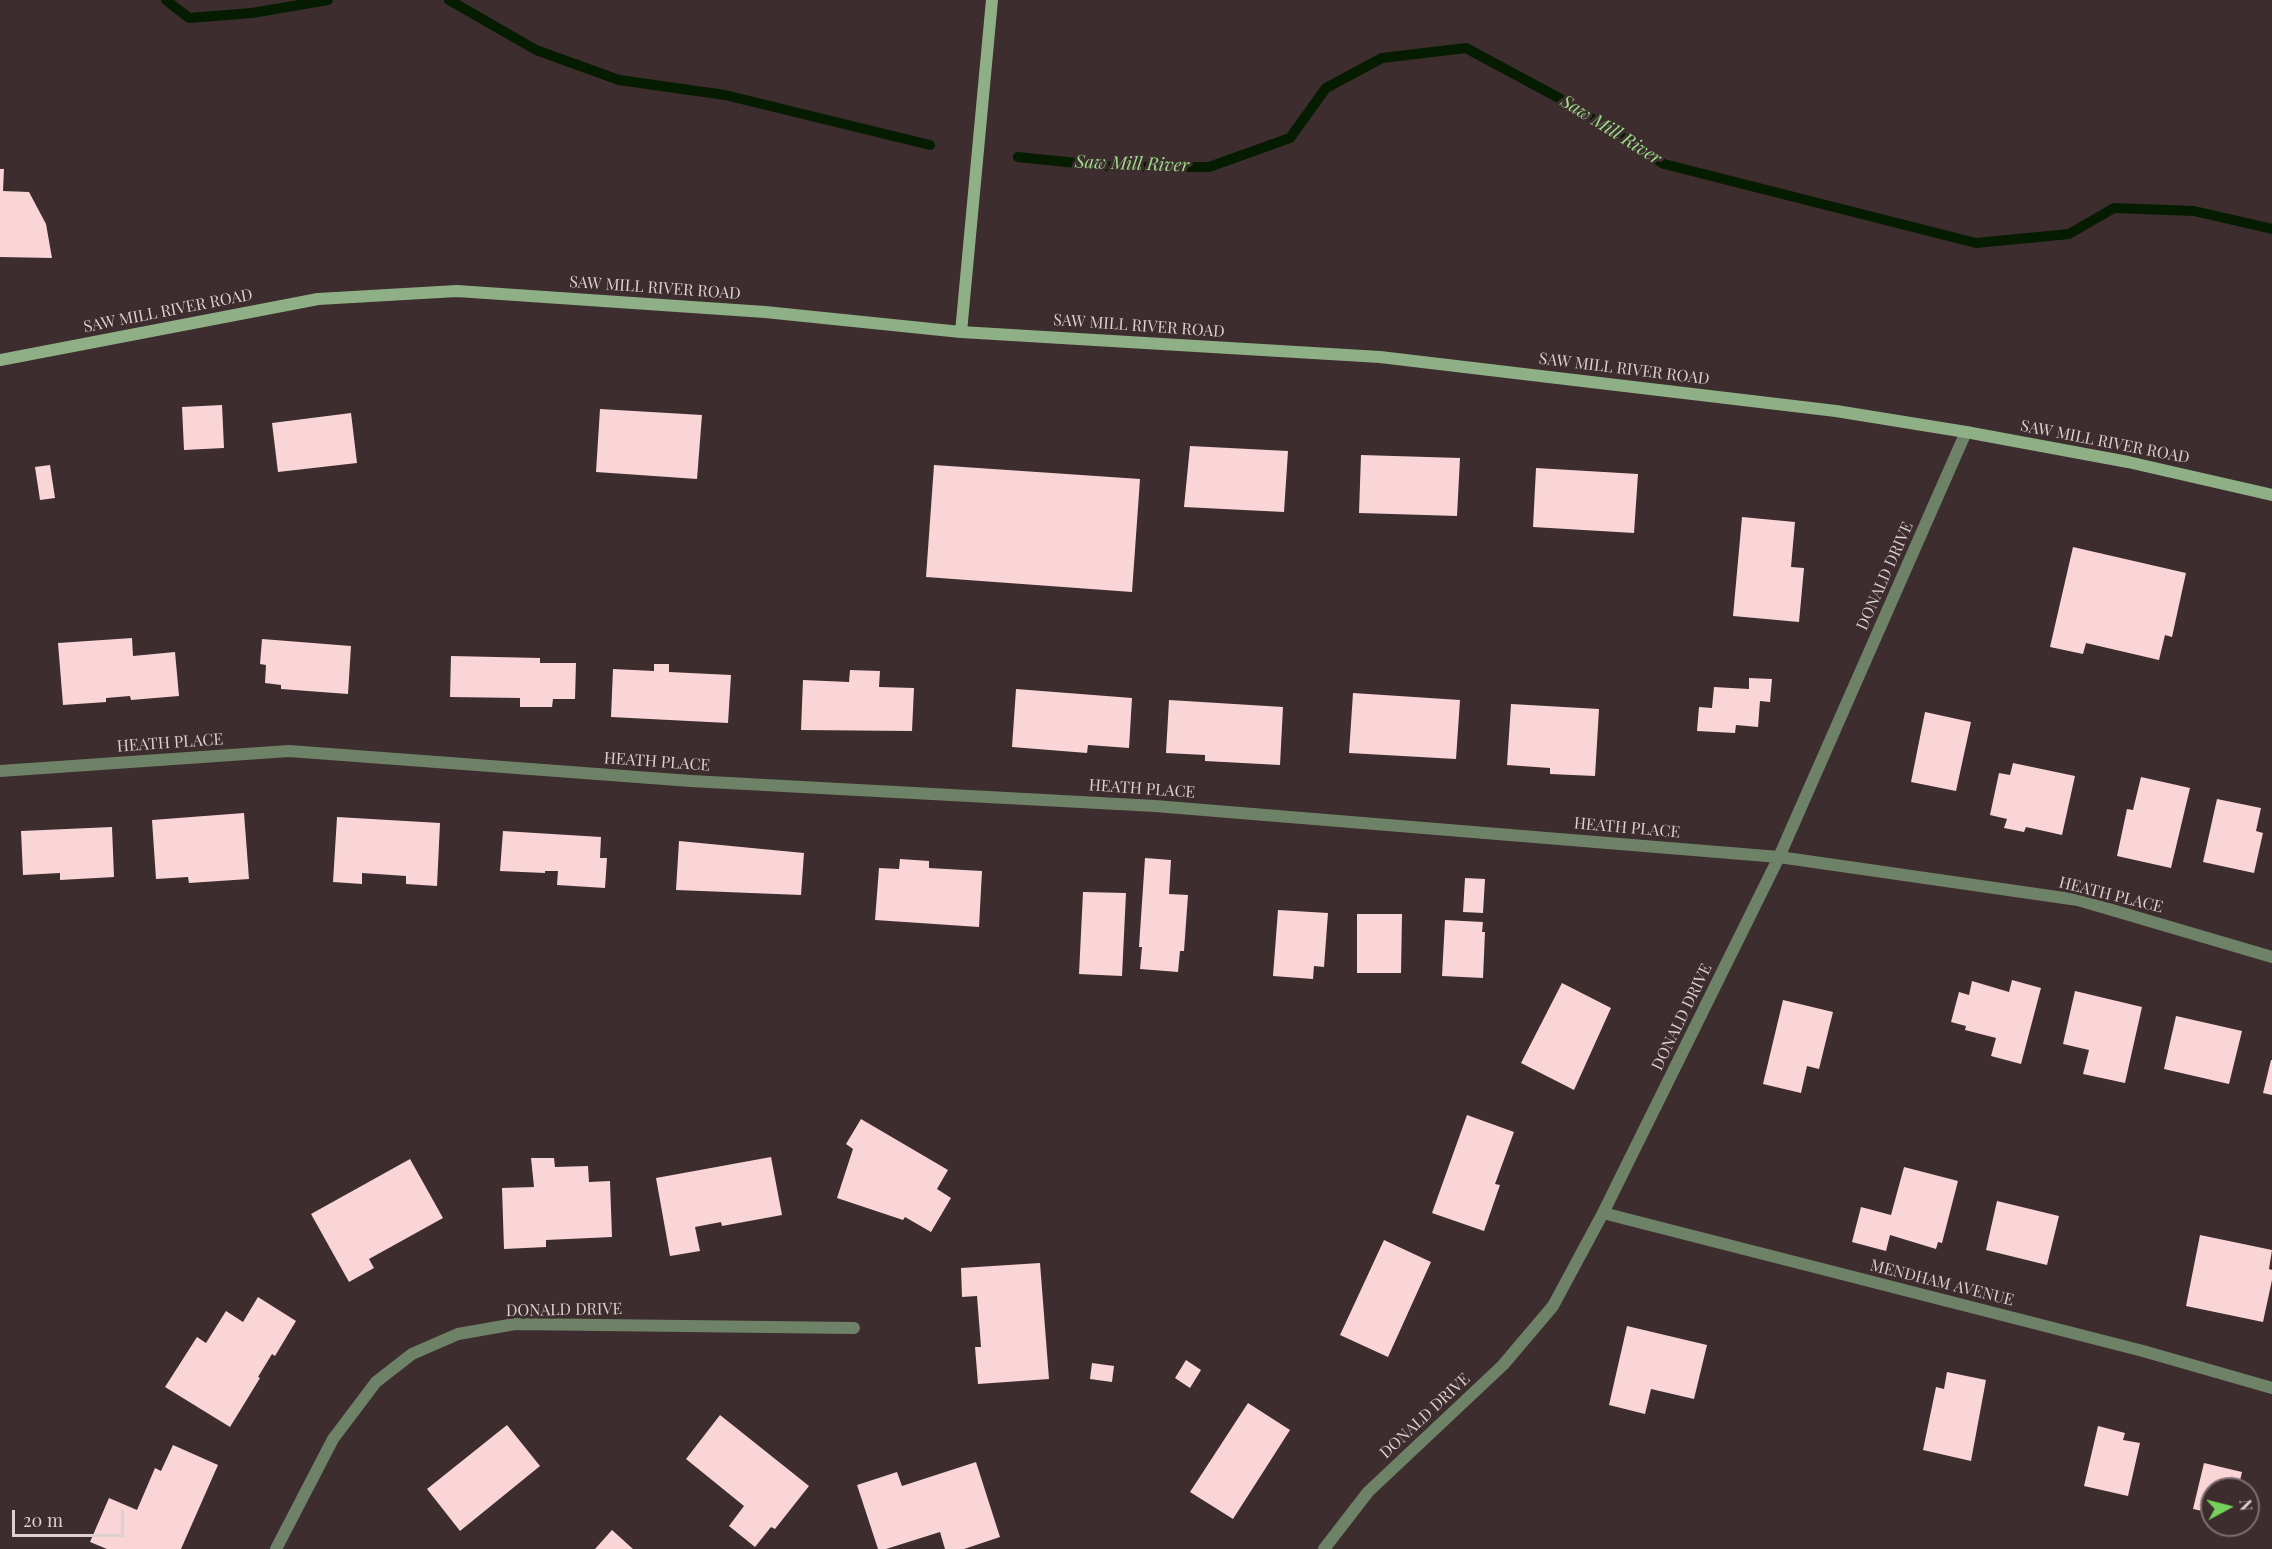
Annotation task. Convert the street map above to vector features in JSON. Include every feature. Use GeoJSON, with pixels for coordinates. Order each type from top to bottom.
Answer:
{"type":"FeatureCollection","features":[{"type":"Feature","properties":{"kind":"main road"},"geometry":{"type":"LineString","coordinates":[[961,332],[992,0]]}},
{"type":"Feature","properties":{"kind":"main road","name":"SAW MILL RIVER ROAD"},"geometry":{"type":"LineString","coordinates":[[0,360],[318,299],[457,291],[765,312],[961,332],[1380,357],[1836,411],[2128,462],[2272,495]]}},
{"type":"Feature","properties":{"kind":"street","name":"DONALD DRIVE"},"geometry":{"type":"LineString","coordinates":[[1324,1549],[1368,1492],[1503,1365],[1552,1306],[1603,1213],[1779,856],[1966,432]]}},
{"type":"Feature","properties":{"kind":"street","name":"HEATH PLACE"},"geometry":{"type":"LineString","coordinates":[[0,771],[289,751],[691,781],[1155,806],[1779,856],[2078,900],[2272,957]]}},
{"type":"Feature","properties":{"kind":"street","name":"MENDHAM AVENUE"},"geometry":{"type":"LineString","coordinates":[[1603,1213],[2143,1351],[2272,1388]]}},
{"type":"Feature","properties":{"kind":"street","name":"DONALD DRIVE"},"geometry":{"type":"LineString","coordinates":[[276,1549],[333,1438],[376,1382],[412,1354],[458,1334],[515,1324],[855,1328]]}},
{"type":"Feature","properties":{"kind":"building"},"geometry":{"type":"Polygon","coordinates":[[[0,169],[4,169],[3,191],[29,192],[46,224],[52,258],[0,257],[0,169]]]}},
{"type":"Feature","properties":{"kind":"building"},"geometry":{"type":"Polygon","coordinates":[[[222,405],[224,448],[184,450],[182,407],[222,405]]]}},
{"type":"Feature","properties":{"kind":"building"},"geometry":{"type":"Polygon","coordinates":[[[600,409],[702,415],[697,479],[596,472],[600,409]]]}},
{"type":"Feature","properties":{"kind":"building"},"geometry":{"type":"Polygon","coordinates":[[[351,413],[357,463],[278,472],[272,423],[351,413]]]}},
{"type":"Feature","properties":{"kind":"building"},"geometry":{"type":"Polygon","coordinates":[[[1190,446],[1288,451],[1284,512],[1184,507],[1190,446]]]}},
{"type":"Feature","properties":{"kind":"building"},"geometry":{"type":"Polygon","coordinates":[[[1361,455],[1460,458],[1457,516],[1359,513],[1361,455]]]}},
{"type":"Feature","properties":{"kind":"building"},"geometry":{"type":"Polygon","coordinates":[[[50,465],[55,498],[40,500],[35,467],[50,465]]]}},
{"type":"Feature","properties":{"kind":"building"},"geometry":{"type":"Polygon","coordinates":[[[934,465],[1140,479],[1132,592],[926,577],[934,465]]]}},
{"type":"Feature","properties":{"kind":"building"},"geometry":{"type":"Polygon","coordinates":[[[1536,468],[1638,474],[1634,533],[1533,527],[1536,468]]]}},
{"type":"Feature","properties":{"kind":"building"},"geometry":{"type":"Polygon","coordinates":[[[1742,517],[1795,522],[1791,567],[1804,568],[1799,622],[1733,616],[1742,517]]]}},
{"type":"Feature","properties":{"kind":"building"},"geometry":{"type":"Polygon","coordinates":[[[2073,547],[2186,573],[2172,637],[2165,635],[2159,660],[2086,643],[2083,654],[2050,647],[2073,547]]]}},
{"type":"Feature","properties":{"kind":"building"},"geometry":{"type":"Polygon","coordinates":[[[132,638],[133,656],[175,652],[179,696],[131,700],[130,696],[106,698],[106,702],[63,705],[58,643],[132,638]]]}},
{"type":"Feature","properties":{"kind":"building"},"geometry":{"type":"Polygon","coordinates":[[[262,639],[351,646],[348,694],[281,689],[281,685],[265,683],[266,665],[260,664],[262,639]]]}},
{"type":"Feature","properties":{"kind":"building"},"geometry":{"type":"Polygon","coordinates":[[[451,656],[540,658],[540,663],[576,663],[575,699],[553,699],[552,707],[520,707],[520,698],[450,697],[451,656]]]}},
{"type":"Feature","properties":{"kind":"building"},"geometry":{"type":"Polygon","coordinates":[[[654,664],[669,664],[669,672],[731,675],[728,723],[611,717],[613,669],[654,671],[654,664]]]}},
{"type":"Feature","properties":{"kind":"building"},"geometry":{"type":"Polygon","coordinates":[[[850,670],[880,671],[879,687],[914,688],[912,731],[801,730],[803,680],[849,682],[850,670]]]}},
{"type":"Feature","properties":{"kind":"building"},"geometry":{"type":"Polygon","coordinates":[[[1749,678],[1772,679],[1770,702],[1760,701],[1758,727],[1736,725],[1735,733],[1697,731],[1699,707],[1712,708],[1714,687],[1749,689],[1749,678]]]}},
{"type":"Feature","properties":{"kind":"building"},"geometry":{"type":"Polygon","coordinates":[[[1016,689],[1132,698],[1129,748],[1088,745],[1087,753],[1012,747],[1016,689]]]}},
{"type":"Feature","properties":{"kind":"building"},"geometry":{"type":"Polygon","coordinates":[[[1353,693],[1460,700],[1456,759],[1349,753],[1353,693]]]}},
{"type":"Feature","properties":{"kind":"building"},"geometry":{"type":"Polygon","coordinates":[[[1169,700],[1283,707],[1280,765],[1205,761],[1205,755],[1166,753],[1169,700]]]}},
{"type":"Feature","properties":{"kind":"building"},"geometry":{"type":"Polygon","coordinates":[[[1511,704],[1599,709],[1595,776],[1550,774],[1550,768],[1507,765],[1511,704]]]}},
{"type":"Feature","properties":{"kind":"building"},"geometry":{"type":"Polygon","coordinates":[[[1925,712],[1971,722],[1956,791],[1911,782],[1925,712]]]}},
{"type":"Feature","properties":{"kind":"building"},"geometry":{"type":"Polygon","coordinates":[[[2013,763],[2075,776],[2062,835],[2026,827],[2024,832],[2004,828],[2007,819],[1990,815],[1999,773],[2010,775],[2013,763]]]}},
{"type":"Feature","properties":{"kind":"building"},"geometry":{"type":"Polygon","coordinates":[[[2141,777],[2190,788],[2171,868],[2117,856],[2127,809],[2133,810],[2141,777]]]}},
{"type":"Feature","properties":{"kind":"building"},"geometry":{"type":"Polygon","coordinates":[[[2217,799],[2261,808],[2256,831],[2263,833],[2254,873],[2203,862],[2217,799]]]}},
{"type":"Feature","properties":{"kind":"building"},"geometry":{"type":"Polygon","coordinates":[[[244,813],[249,879],[189,883],[188,877],[156,879],[152,820],[244,813]]]}},
{"type":"Feature","properties":{"kind":"building"},"geometry":{"type":"Polygon","coordinates":[[[337,817],[440,823],[437,886],[406,884],[406,876],[362,873],[362,884],[333,882],[337,817]]]}},
{"type":"Feature","properties":{"kind":"building"},"geometry":{"type":"Polygon","coordinates":[[[112,827],[114,877],[60,880],[60,873],[23,875],[21,831],[112,827]]]}},
{"type":"Feature","properties":{"kind":"building"},"geometry":{"type":"Polygon","coordinates":[[[503,831],[601,837],[600,858],[607,858],[605,888],[557,885],[558,871],[545,871],[545,873],[500,871],[503,831]]]}},
{"type":"Feature","properties":{"kind":"building"},"geometry":{"type":"Polygon","coordinates":[[[679,841],[804,853],[801,895],[676,890],[679,841]]]}},
{"type":"Feature","properties":{"kind":"building"},"geometry":{"type":"Polygon","coordinates":[[[1145,858],[1171,860],[1169,894],[1188,895],[1184,951],[1180,951],[1178,972],[1140,969],[1142,947],[1139,947],[1145,858]]]}},
{"type":"Feature","properties":{"kind":"building"},"geometry":{"type":"Polygon","coordinates":[[[900,859],[929,861],[929,868],[982,871],[979,927],[875,920],[879,868],[899,869],[900,859]]]}},
{"type":"Feature","properties":{"kind":"building"},"geometry":{"type":"Polygon","coordinates":[[[1465,878],[1485,879],[1483,913],[1463,912],[1465,878]]]}},
{"type":"Feature","properties":{"kind":"building"},"geometry":{"type":"Polygon","coordinates":[[[1083,892],[1126,893],[1122,976],[1079,974],[1083,892]]]}},
{"type":"Feature","properties":{"kind":"building"},"geometry":{"type":"Polygon","coordinates":[[[1278,910],[1328,913],[1324,967],[1314,966],[1313,979],[1273,976],[1278,910]]]}},
{"type":"Feature","properties":{"kind":"building"},"geometry":{"type":"Polygon","coordinates":[[[1357,914],[1402,914],[1401,973],[1357,973],[1357,914]]]}},
{"type":"Feature","properties":{"kind":"building"},"geometry":{"type":"Polygon","coordinates":[[[1445,920],[1483,922],[1482,932],[1485,932],[1483,978],[1442,976],[1445,920]]]}},
{"type":"Feature","properties":{"kind":"building"},"geometry":{"type":"Polygon","coordinates":[[[2012,980],[2041,988],[2021,1064],[1991,1056],[1996,1038],[1965,1030],[1966,1026],[1951,1022],[1959,992],[1969,995],[1972,981],[2009,992],[2012,980]]]}},
{"type":"Feature","properties":{"kind":"building"},"geometry":{"type":"Polygon","coordinates":[[[1562,983],[1611,1008],[1574,1090],[1521,1063],[1562,983]]]}},
{"type":"Feature","properties":{"kind":"building"},"geometry":{"type":"Polygon","coordinates":[[[2075,991],[2142,1007],[2125,1083],[2083,1074],[2089,1050],[2063,1044],[2075,991]]]}},
{"type":"Feature","properties":{"kind":"building"},"geometry":{"type":"Polygon","coordinates":[[[1783,1000],[1833,1012],[1819,1069],[1807,1066],[1801,1093],[1763,1084],[1783,1000]]]}},
{"type":"Feature","properties":{"kind":"building"},"geometry":{"type":"Polygon","coordinates":[[[2176,1016],[2242,1031],[2229,1084],[2164,1069],[2176,1016]]]}},
{"type":"Feature","properties":{"kind":"building"},"geometry":{"type":"Polygon","coordinates":[[[2272,1060],[2272,1095],[2263,1093],[2272,1060]]]}},
{"type":"Feature","properties":{"kind":"building"},"geometry":{"type":"Polygon","coordinates":[[[1467,1115],[1514,1132],[1495,1184],[1500,1185],[1484,1231],[1432,1213],[1467,1115]]]}},
{"type":"Feature","properties":{"kind":"building"},"geometry":{"type":"Polygon","coordinates":[[[861,1119],[948,1170],[937,1189],[951,1198],[931,1232],[905,1217],[903,1220],[837,1198],[853,1149],[846,1144],[861,1119]]]}},
{"type":"Feature","properties":{"kind":"building"},"geometry":{"type":"Polygon","coordinates":[[[771,1157],[782,1215],[722,1226],[721,1222],[695,1227],[700,1251],[670,1256],[656,1178],[771,1157]]]}},
{"type":"Feature","properties":{"kind":"building"},"geometry":{"type":"Polygon","coordinates":[[[531,1158],[554,1158],[555,1167],[588,1166],[589,1182],[610,1181],[612,1237],[546,1240],[546,1247],[504,1249],[502,1188],[534,1187],[531,1158]]]}},
{"type":"Feature","properties":{"kind":"building"},"geometry":{"type":"Polygon","coordinates":[[[410,1159],[443,1218],[369,1259],[374,1268],[349,1282],[311,1214],[410,1159]]]}},
{"type":"Feature","properties":{"kind":"building"},"geometry":{"type":"Polygon","coordinates":[[[1904,1167],[1958,1181],[1942,1243],[1938,1242],[1936,1249],[1890,1235],[1886,1251],[1852,1242],[1861,1207],[1891,1215],[1904,1167]]]}},
{"type":"Feature","properties":{"kind":"building"},"geometry":{"type":"Polygon","coordinates":[[[1997,1201],[2059,1216],[2047,1265],[1986,1250],[1997,1201]]]}},
{"type":"Feature","properties":{"kind":"building"},"geometry":{"type":"Polygon","coordinates":[[[2200,1235],[2272,1250],[2269,1269],[2272,1270],[2272,1280],[2263,1322],[2186,1306],[2200,1235]]]}},
{"type":"Feature","properties":{"kind":"building"},"geometry":{"type":"Polygon","coordinates":[[[1384,1240],[1431,1262],[1388,1357],[1340,1335],[1384,1240]]]}},
{"type":"Feature","properties":{"kind":"building"},"geometry":{"type":"Polygon","coordinates":[[[1040,1263],[1049,1379],[978,1384],[975,1347],[981,1347],[977,1296],[962,1297],[961,1268],[1040,1263]]]}},
{"type":"Feature","properties":{"kind":"building"},"geometry":{"type":"Polygon","coordinates":[[[258,1297],[296,1321],[275,1356],[272,1354],[230,1427],[165,1387],[197,1337],[206,1343],[226,1311],[243,1322],[258,1297]]]}},
{"type":"Feature","properties":{"kind":"building"},"geometry":{"type":"Polygon","coordinates":[[[1627,1326],[1707,1345],[1694,1399],[1651,1389],[1645,1414],[1609,1405],[1627,1326]]]}},
{"type":"Feature","properties":{"kind":"building"},"geometry":{"type":"Polygon","coordinates":[[[1186,1360],[1201,1370],[1190,1388],[1175,1378],[1186,1360]]]}},
{"type":"Feature","properties":{"kind":"building"},"geometry":{"type":"Polygon","coordinates":[[[1092,1363],[1114,1366],[1112,1382],[1090,1379],[1092,1363]]]}},
{"type":"Feature","properties":{"kind":"building"},"geometry":{"type":"Polygon","coordinates":[[[1947,1372],[1986,1380],[1971,1461],[1923,1450],[1936,1387],[1944,1389],[1947,1372]]]}},
{"type":"Feature","properties":{"kind":"building"},"geometry":{"type":"Polygon","coordinates":[[[1248,1403],[1290,1430],[1233,1519],[1190,1492],[1248,1403]]]}},
{"type":"Feature","properties":{"kind":"building"},"geometry":{"type":"Polygon","coordinates":[[[720,1415],[809,1486],[775,1529],[771,1527],[755,1547],[729,1526],[744,1506],[686,1459],[720,1415]]]}},
{"type":"Feature","properties":{"kind":"building"},"geometry":{"type":"Polygon","coordinates":[[[507,1425],[540,1466],[460,1531],[427,1489],[507,1425]]]}},
{"type":"Feature","properties":{"kind":"building"},"geometry":{"type":"Polygon","coordinates":[[[2098,1426],[2125,1433],[2123,1440],[2140,1443],[2128,1496],[2084,1486],[2098,1426]]]}},
{"type":"Feature","properties":{"kind":"building"},"geometry":{"type":"Polygon","coordinates":[[[173,1445],[218,1465],[181,1549],[107,1549],[90,1542],[109,1498],[137,1510],[155,1468],[161,1471],[173,1445]]]}},
{"type":"Feature","properties":{"kind":"building"},"geometry":{"type":"Polygon","coordinates":[[[976,1462],[1000,1537],[964,1549],[945,1549],[940,1532],[886,1549],[878,1549],[857,1485],[897,1472],[902,1486],[976,1462]]]}},
{"type":"Feature","properties":{"kind":"building"},"geometry":{"type":"Polygon","coordinates":[[[2204,1463],[2242,1472],[2241,1477],[2201,1477],[2204,1463]]]}},
{"type":"Feature","properties":{"kind":"building"},"geometry":{"type":"Polygon","coordinates":[[[2200,1480],[2200,1510],[2193,1509],[2200,1480]]]}},
{"type":"Feature","properties":{"kind":"building"},"geometry":{"type":"Polygon","coordinates":[[[612,1530],[633,1549],[595,1549],[612,1530]]]}},
{"type":"Feature","properties":{"kind":"waterway","name":"Saw Mill River"},"geometry":{"type":"LineString","coordinates":[[166,0],[189,18],[252,13],[328,0]]}},
{"type":"Feature","properties":{"kind":"waterway","name":"Saw Mill River"},"geometry":{"type":"LineString","coordinates":[[449,0],[536,50],[619,80],[725,95],[930,145]]}},
{"type":"Feature","properties":{"kind":"waterway","name":"Saw Mill River"},"geometry":{"type":"LineString","coordinates":[[1018,157],[1115,167],[1209,167],[1290,138],[1326,88],[1382,58],[1466,48],[1559,98],[1664,164],[1976,243],[2069,234],[2114,208],[2194,211],[2272,229]]}}]}
